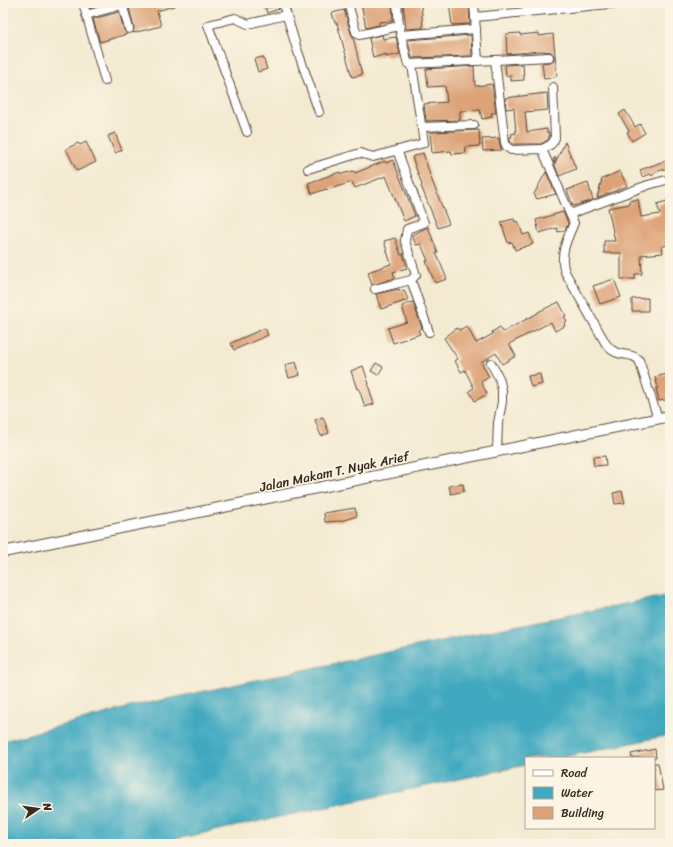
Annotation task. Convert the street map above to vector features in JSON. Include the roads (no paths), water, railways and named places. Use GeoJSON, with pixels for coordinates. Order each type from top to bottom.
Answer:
{"type":"FeatureCollection","features":[{"type":"Feature","properties":{"kind":"street"},"geometry":{"type":"LineString","coordinates":[[83,3],[105,81]]}},
{"type":"Feature","properties":{"kind":"street"},"geometry":{"type":"LineString","coordinates":[[283,3],[319,112]]}},
{"type":"Feature","properties":{"kind":"street"},"geometry":{"type":"LineString","coordinates":[[348,3],[356,32],[359,35],[399,26]]}},
{"type":"Feature","properties":{"kind":"street"},"geometry":{"type":"LineString","coordinates":[[397,3],[399,26],[409,64],[549,57]]}},
{"type":"Feature","properties":{"kind":"street"},"geometry":{"type":"LineString","coordinates":[[474,3],[478,60]]}},
{"type":"Feature","properties":{"kind":"street"},"geometry":{"type":"LineString","coordinates":[[475,17],[620,3]]}},
{"type":"Feature","properties":{"kind":"street"},"geometry":{"type":"LineString","coordinates":[[86,15],[122,4],[129,29]]}},
{"type":"Feature","properties":{"kind":"street"},"geometry":{"type":"LineString","coordinates":[[247,132],[208,26],[235,18],[248,24],[286,15]]}},
{"type":"Feature","properties":{"kind":"street"},"geometry":{"type":"LineString","coordinates":[[401,36],[476,29]]}},
{"type":"Feature","properties":{"kind":"street"},"geometry":{"type":"LineString","coordinates":[[495,60],[505,143],[511,150],[542,149],[550,146],[553,142],[555,138],[553,87]]}},
{"type":"Feature","properties":{"kind":"street"},"geometry":{"type":"LineString","coordinates":[[308,170],[360,153],[373,157],[424,143],[412,65]]}},
{"type":"Feature","properties":{"kind":"street"},"geometry":{"type":"LineString","coordinates":[[422,128],[474,124]]}},
{"type":"Feature","properties":{"kind":"street"},"geometry":{"type":"LineString","coordinates":[[542,149],[574,223],[563,253],[562,260],[565,272],[609,349],[616,354],[632,356],[639,360],[658,418]]}},
{"type":"Feature","properties":{"kind":"street"},"geometry":{"type":"LineString","coordinates":[[375,289],[411,280],[416,275],[405,241],[407,229],[424,223],[397,150]]}},
{"type":"Feature","properties":{"kind":"street"},"geometry":{"type":"LineString","coordinates":[[570,214],[670,179]]}},
{"type":"Feature","properties":{"kind":"street"},"geometry":{"type":"LineString","coordinates":[[411,280],[429,332]]}},
{"type":"Feature","properties":{"kind":"street"},"geometry":{"type":"LineString","coordinates":[[491,363],[499,378],[502,390],[502,402],[498,423],[498,450]]}},
{"type":"Feature","properties":{"kind":"street","name":"Jalan Makam T. Nyak Arief"},"geometry":{"type":"LineString","coordinates":[[3,552],[670,416]]}},
{"type":"Feature","properties":{"kind":"water"},"geometry":{"type":"Polygon","coordinates":[[[670,595],[670,735],[565,757],[525,757],[525,765],[152,844],[3,844],[3,741],[134,706],[469,635],[670,595]]]}}]}
